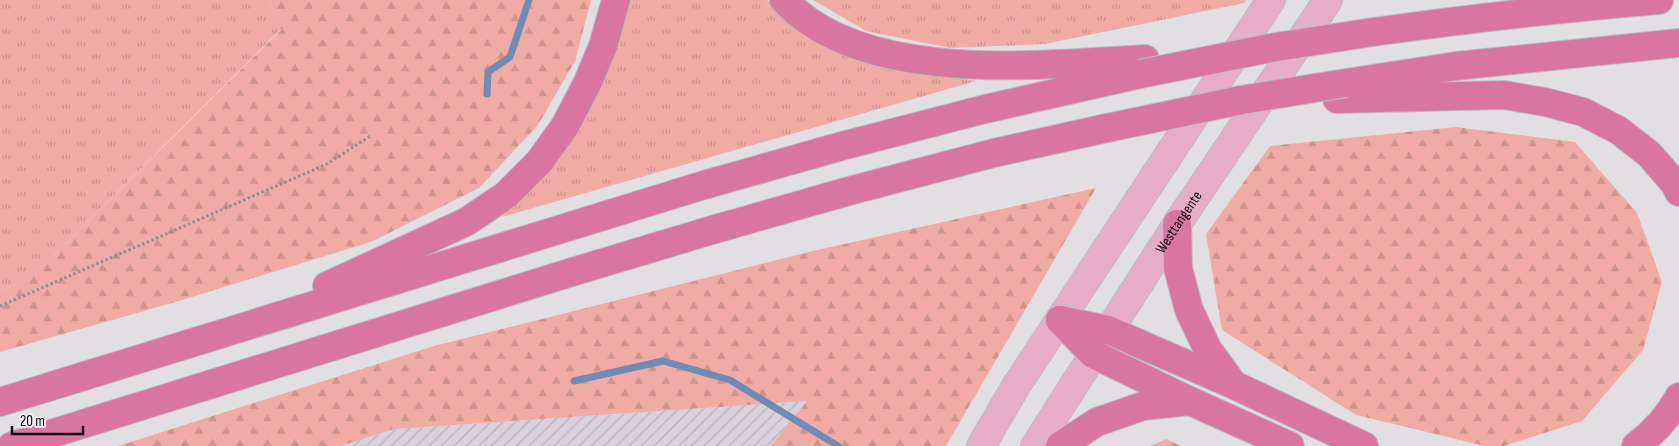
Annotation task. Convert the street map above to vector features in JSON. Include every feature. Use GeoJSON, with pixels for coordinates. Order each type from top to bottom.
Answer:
{"type":"FeatureCollection","features":[{"type":"Feature","properties":{"kind":"highway"},"geometry":{"type":"LineString","coordinates":[[214,336],[422,244],[466,222],[506,195],[540,161],[564,126],[587,84],[603,46],[616,0]]}},
{"type":"Feature","properties":{"kind":"highway"},"geometry":{"type":"LineString","coordinates":[[784,0],[827,34],[866,50],[913,59],[972,64],[1145,66]]}},
{"type":"Feature","properties":{"kind":"highway"},"geometry":{"type":"LineString","coordinates":[[0,402],[713,182],[1145,66],[1463,19],[1659,0]]}},
{"type":"Feature","properties":{"kind":"highway"},"geometry":{"type":"LineString","coordinates":[[1341,91],[1456,66],[1679,43]]}},
{"type":"Feature","properties":{"kind":"highway"},"geometry":{"type":"LineString","coordinates":[[12,446],[569,273],[849,191],[994,153],[1241,100],[1341,91],[1504,95],[1545,102],[1583,112],[1618,130],[1649,154],[1675,184],[1679,192]]}},
{"type":"Feature","properties":{"kind":"highway"},"geometry":{"type":"LineString","coordinates":[[1176,224],[1178,268],[1189,310],[1208,350],[1234,385]]}},
{"type":"Feature","properties":{"kind":"highway"},"geometry":{"type":"LineString","coordinates":[[1060,320],[1108,330],[1234,385],[1364,446]]}},
{"type":"Feature","properties":{"kind":"highway"},"geometry":{"type":"LineString","coordinates":[[1060,320],[1093,354],[1190,401],[1290,446]]}},
{"type":"Feature","properties":{"kind":"highway"},"geometry":{"type":"LineString","coordinates":[[1636,446],[1648,436],[1674,406],[1679,397]]}},
{"type":"Feature","properties":{"kind":"highway"},"geometry":{"type":"LineString","coordinates":[[1060,446],[1097,422],[1134,409],[1143,406],[1190,401]]}},
{"type":"Feature","properties":{"kind":"main road"},"geometry":{"type":"LineString","coordinates":[[981,446],[1016,386],[1271,0]]}},
{"type":"Feature","properties":{"kind":"main road","name":"Westtangente"},"geometry":{"type":"LineString","coordinates":[[1034,446],[1176,224],[1328,0]]}},
{"type":"Feature","properties":{"kind":"path"},"geometry":{"type":"LineString","coordinates":[[0,306],[327,164],[372,135]]}},
{"type":"Feature","properties":{"kind":"shaded area"},"geometry":{"type":"Polygon","coordinates":[[[808,401],[771,446],[341,446],[394,429],[808,401]]]}},
{"type":"Feature","properties":{"kind":"green space"},"geometry":{"type":"Polygon","coordinates":[[[0,0],[269,0],[281,29],[30,279],[0,291],[0,0]]]}},
{"type":"Feature","properties":{"kind":"green space"},"geometry":{"type":"Polygon","coordinates":[[[269,0],[591,0],[575,61],[538,125],[479,188],[371,242],[172,303],[0,352],[0,291],[30,279],[281,30],[269,0]]]}},
{"type":"Feature","properties":{"kind":"green space"},"geometry":{"type":"Polygon","coordinates":[[[625,0],[767,0],[822,45],[894,68],[976,81],[502,217],[568,148],[610,55],[625,0]]]}},
{"type":"Feature","properties":{"kind":"green space"},"geometry":{"type":"Polygon","coordinates":[[[813,0],[1246,0],[1244,3],[1045,44],[950,48],[866,31],[813,0]]]}},
{"type":"Feature","properties":{"kind":"green space"},"geometry":{"type":"Polygon","coordinates":[[[1456,127],[1575,142],[1637,213],[1662,282],[1643,350],[1582,421],[1504,446],[1485,446],[1356,415],[1222,330],[1206,234],[1270,146],[1456,127]]]}},
{"type":"Feature","properties":{"kind":"green space"},"geometry":{"type":"Polygon","coordinates":[[[1096,188],[946,446],[771,446],[807,401],[394,429],[341,446],[118,446],[434,346],[813,251],[1096,188]]]}},
{"type":"Feature","properties":{"kind":"green space"},"geometry":{"type":"Polygon","coordinates":[[[1166,439],[1181,446],[1150,446],[1166,439]]]}},
{"type":"Feature","properties":{"kind":"waterway"},"geometry":{"type":"LineString","coordinates":[[487,94],[488,72],[510,57],[529,0]]}},
{"type":"Feature","properties":{"kind":"waterway"},"geometry":{"type":"LineString","coordinates":[[574,381],[663,361],[730,380],[838,446]]}}]}
